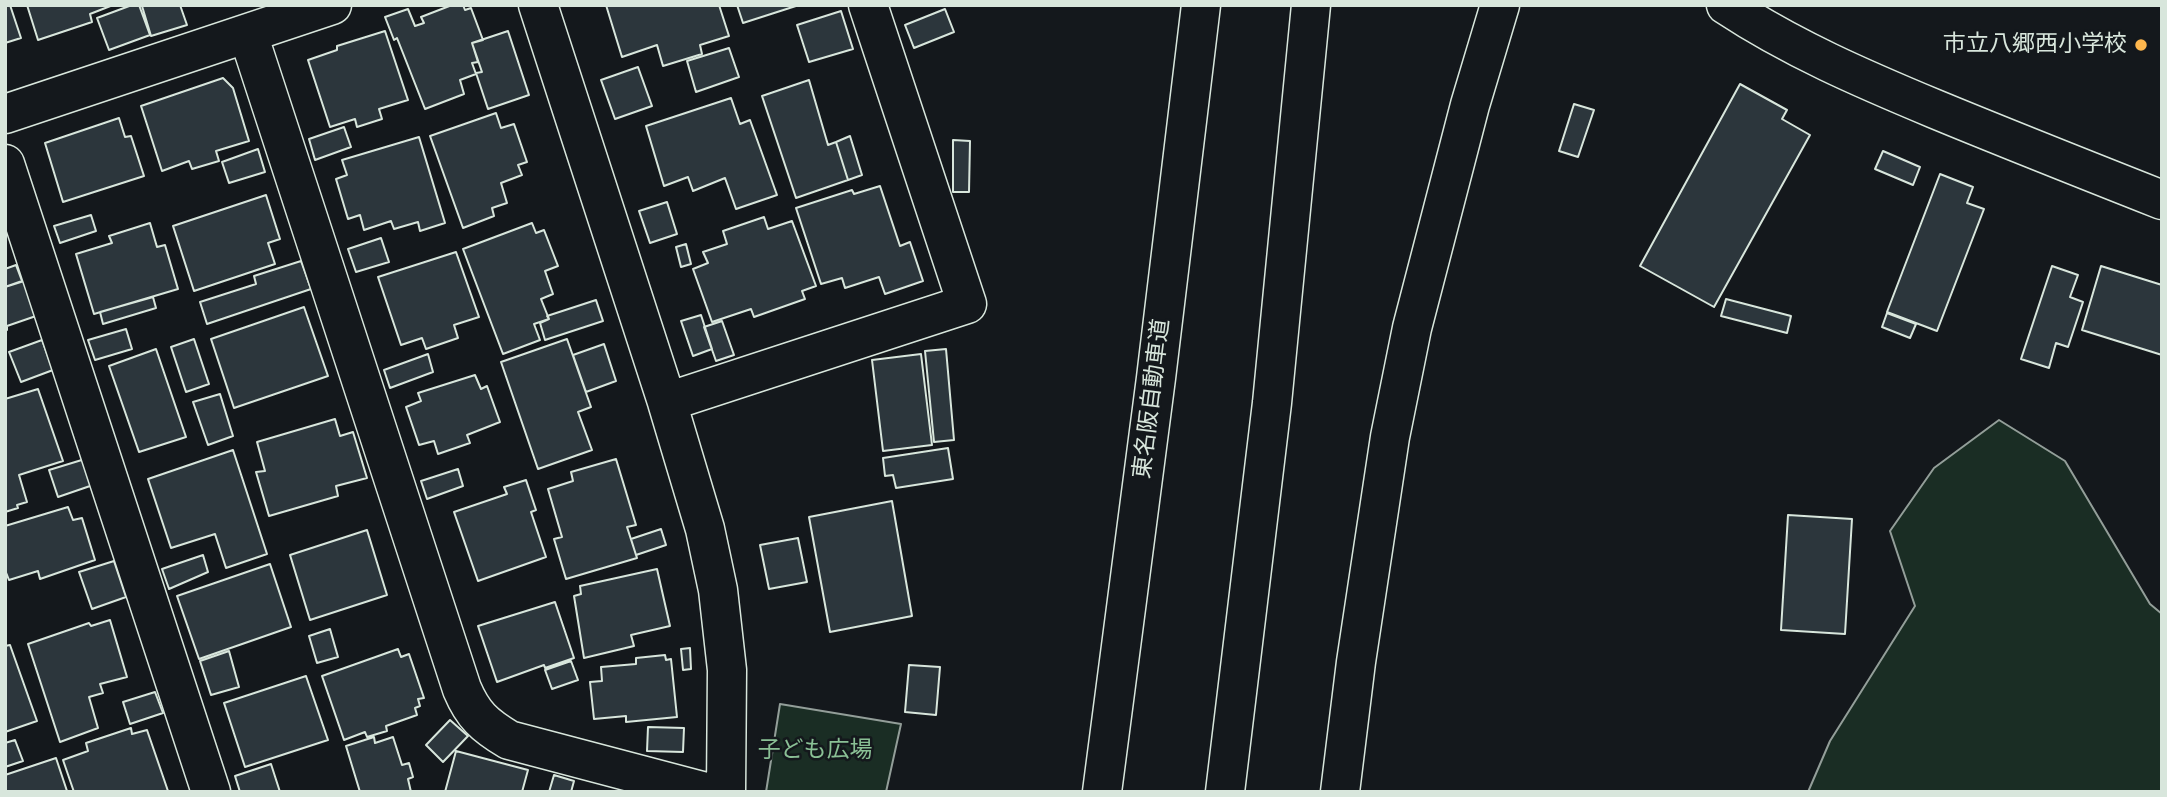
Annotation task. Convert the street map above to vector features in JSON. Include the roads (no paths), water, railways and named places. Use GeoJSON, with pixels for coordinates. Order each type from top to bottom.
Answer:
{"type":"FeatureCollection","features":[{"type":"Feature","properties":{"kind":"main road"},"geometry":{"type":"LineString","coordinates":[[5,114],[332,5]]}},
{"type":"Feature","properties":{"kind":"main road"},"geometry":{"type":"LineString","coordinates":[[538,5],[667,402],[705,529],[718,590],[727,670],[726,792]]}},
{"type":"Feature","properties":{"kind":"main road"},"geometry":{"type":"LineString","coordinates":[[667,402],[967,304],[868,5]]}},
{"type":"Feature","properties":{"kind":"main road","name":"東名阪自動車道"},"geometry":{"type":"LineString","coordinates":[[1102,792],[1201,5]]}},
{"type":"Feature","properties":{"kind":"main road"},"geometry":{"type":"LineString","coordinates":[[1225,792],[1272,402],[1311,5]]}},
{"type":"Feature","properties":{"kind":"main road"},"geometry":{"type":"LineString","coordinates":[[1340,792],[1356,662],[1390,437],[1412,328],[1470,105],[1500,5]]}},
{"type":"Feature","properties":{"kind":"main road"},"geometry":{"type":"LineString","coordinates":[[1726,5],[1746,19],[1851,74],[2042,154],[2162,200]]}},
{"type":"Feature","properties":{"kind":"main road"},"geometry":{"type":"LineString","coordinates":[[248,34],[470,708],[488,727],[509,740],[706,792]]}},
{"type":"Feature","properties":{"kind":"main road"},"geometry":{"type":"LineString","coordinates":[[5,163],[211,792]]}},
{"type":"Feature","properties":{"kind":"place","name":"市立八郷西小学校"},"geometry":{"type":"Point","coordinates":[2141,45]}},
{"type":"Feature","properties":{"kind":"park label","name":"子ども広場"},"geometry":{"type":"Point","coordinates":[815,751]}}]}
